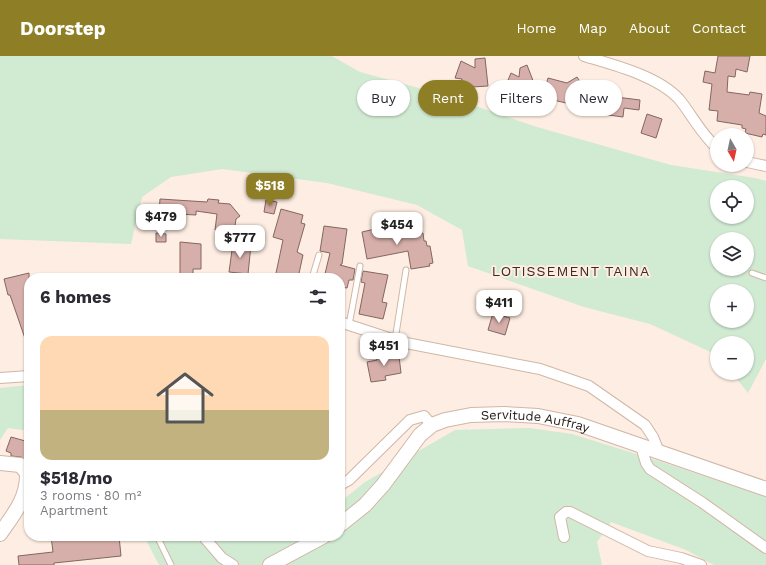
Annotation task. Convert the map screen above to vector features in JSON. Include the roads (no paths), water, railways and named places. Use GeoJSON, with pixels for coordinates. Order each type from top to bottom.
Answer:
{"type":"FeatureCollection","features":[{"type":"Feature","properties":{"kind":"street"},"geometry":{"type":"LineString","coordinates":[[584,56],[638,75],[668,90],[678,99],[710,140]]}},
{"type":"Feature","properties":{"kind":"street"},"geometry":{"type":"LineString","coordinates":[[754,163],[766,166]]}},
{"type":"Feature","properties":{"kind":"street"},"geometry":{"type":"LineString","coordinates":[[345,323],[395,341],[540,369],[589,386],[645,425],[653,437],[659,452]]}},
{"type":"Feature","properties":{"kind":"street"},"geometry":{"type":"LineString","coordinates":[[0,378],[24,376]]}},
{"type":"Feature","properties":{"kind":"street","name":"Servitude Auffray"},"geometry":{"type":"LineString","coordinates":[[345,521],[365,505],[383,485],[420,435],[432,426],[445,420],[471,415],[504,414],[538,416],[578,424],[766,489]]}},
{"type":"Feature","properties":{"kind":"street"},"geometry":{"type":"LineString","coordinates":[[345,482],[410,420],[424,416],[432,426]]}},
{"type":"Feature","properties":{"kind":"street"},"geometry":{"type":"LineString","coordinates":[[641,446],[646,463],[650,469],[703,503],[766,548]]}},
{"type":"Feature","properties":{"kind":"street"},"geometry":{"type":"LineString","coordinates":[[0,463],[20,465],[24,470]]}},
{"type":"Feature","properties":{"kind":"street"},"geometry":{"type":"LineString","coordinates":[[0,534],[22,502],[24,496]]}},
{"type":"Feature","properties":{"kind":"street"},"geometry":{"type":"LineString","coordinates":[[564,537],[560,517],[566,512],[570,512],[648,551],[681,558],[701,565]]}},
{"type":"Feature","properties":{"kind":"street"},"geometry":{"type":"LineString","coordinates":[[207,541],[222,558],[233,565]]}},
{"type":"Feature","properties":{"kind":"street"},"geometry":{"type":"LineString","coordinates":[[270,565],[315,541]]}},
{"type":"Feature","properties":{"kind":"lane"},"geometry":{"type":"LineString","coordinates":[[313,273],[318,255]]}},
{"type":"Feature","properties":{"kind":"lane"},"geometry":{"type":"LineString","coordinates":[[345,323],[360,266]]}},
{"type":"Feature","properties":{"kind":"lane"},"geometry":{"type":"LineString","coordinates":[[395,341],[406,270]]}},
{"type":"Feature","properties":{"kind":"lane"},"geometry":{"type":"LineString","coordinates":[[754,274],[766,278]]}},
{"type":"Feature","properties":{"kind":"lane"},"geometry":{"type":"LineString","coordinates":[[159,541],[171,565]]}},
{"type":"Feature","properties":{"kind":"district","name":"LOTISSEMENT TAINA"},"geometry":{"type":"Point","coordinates":[571,271]}}]}
